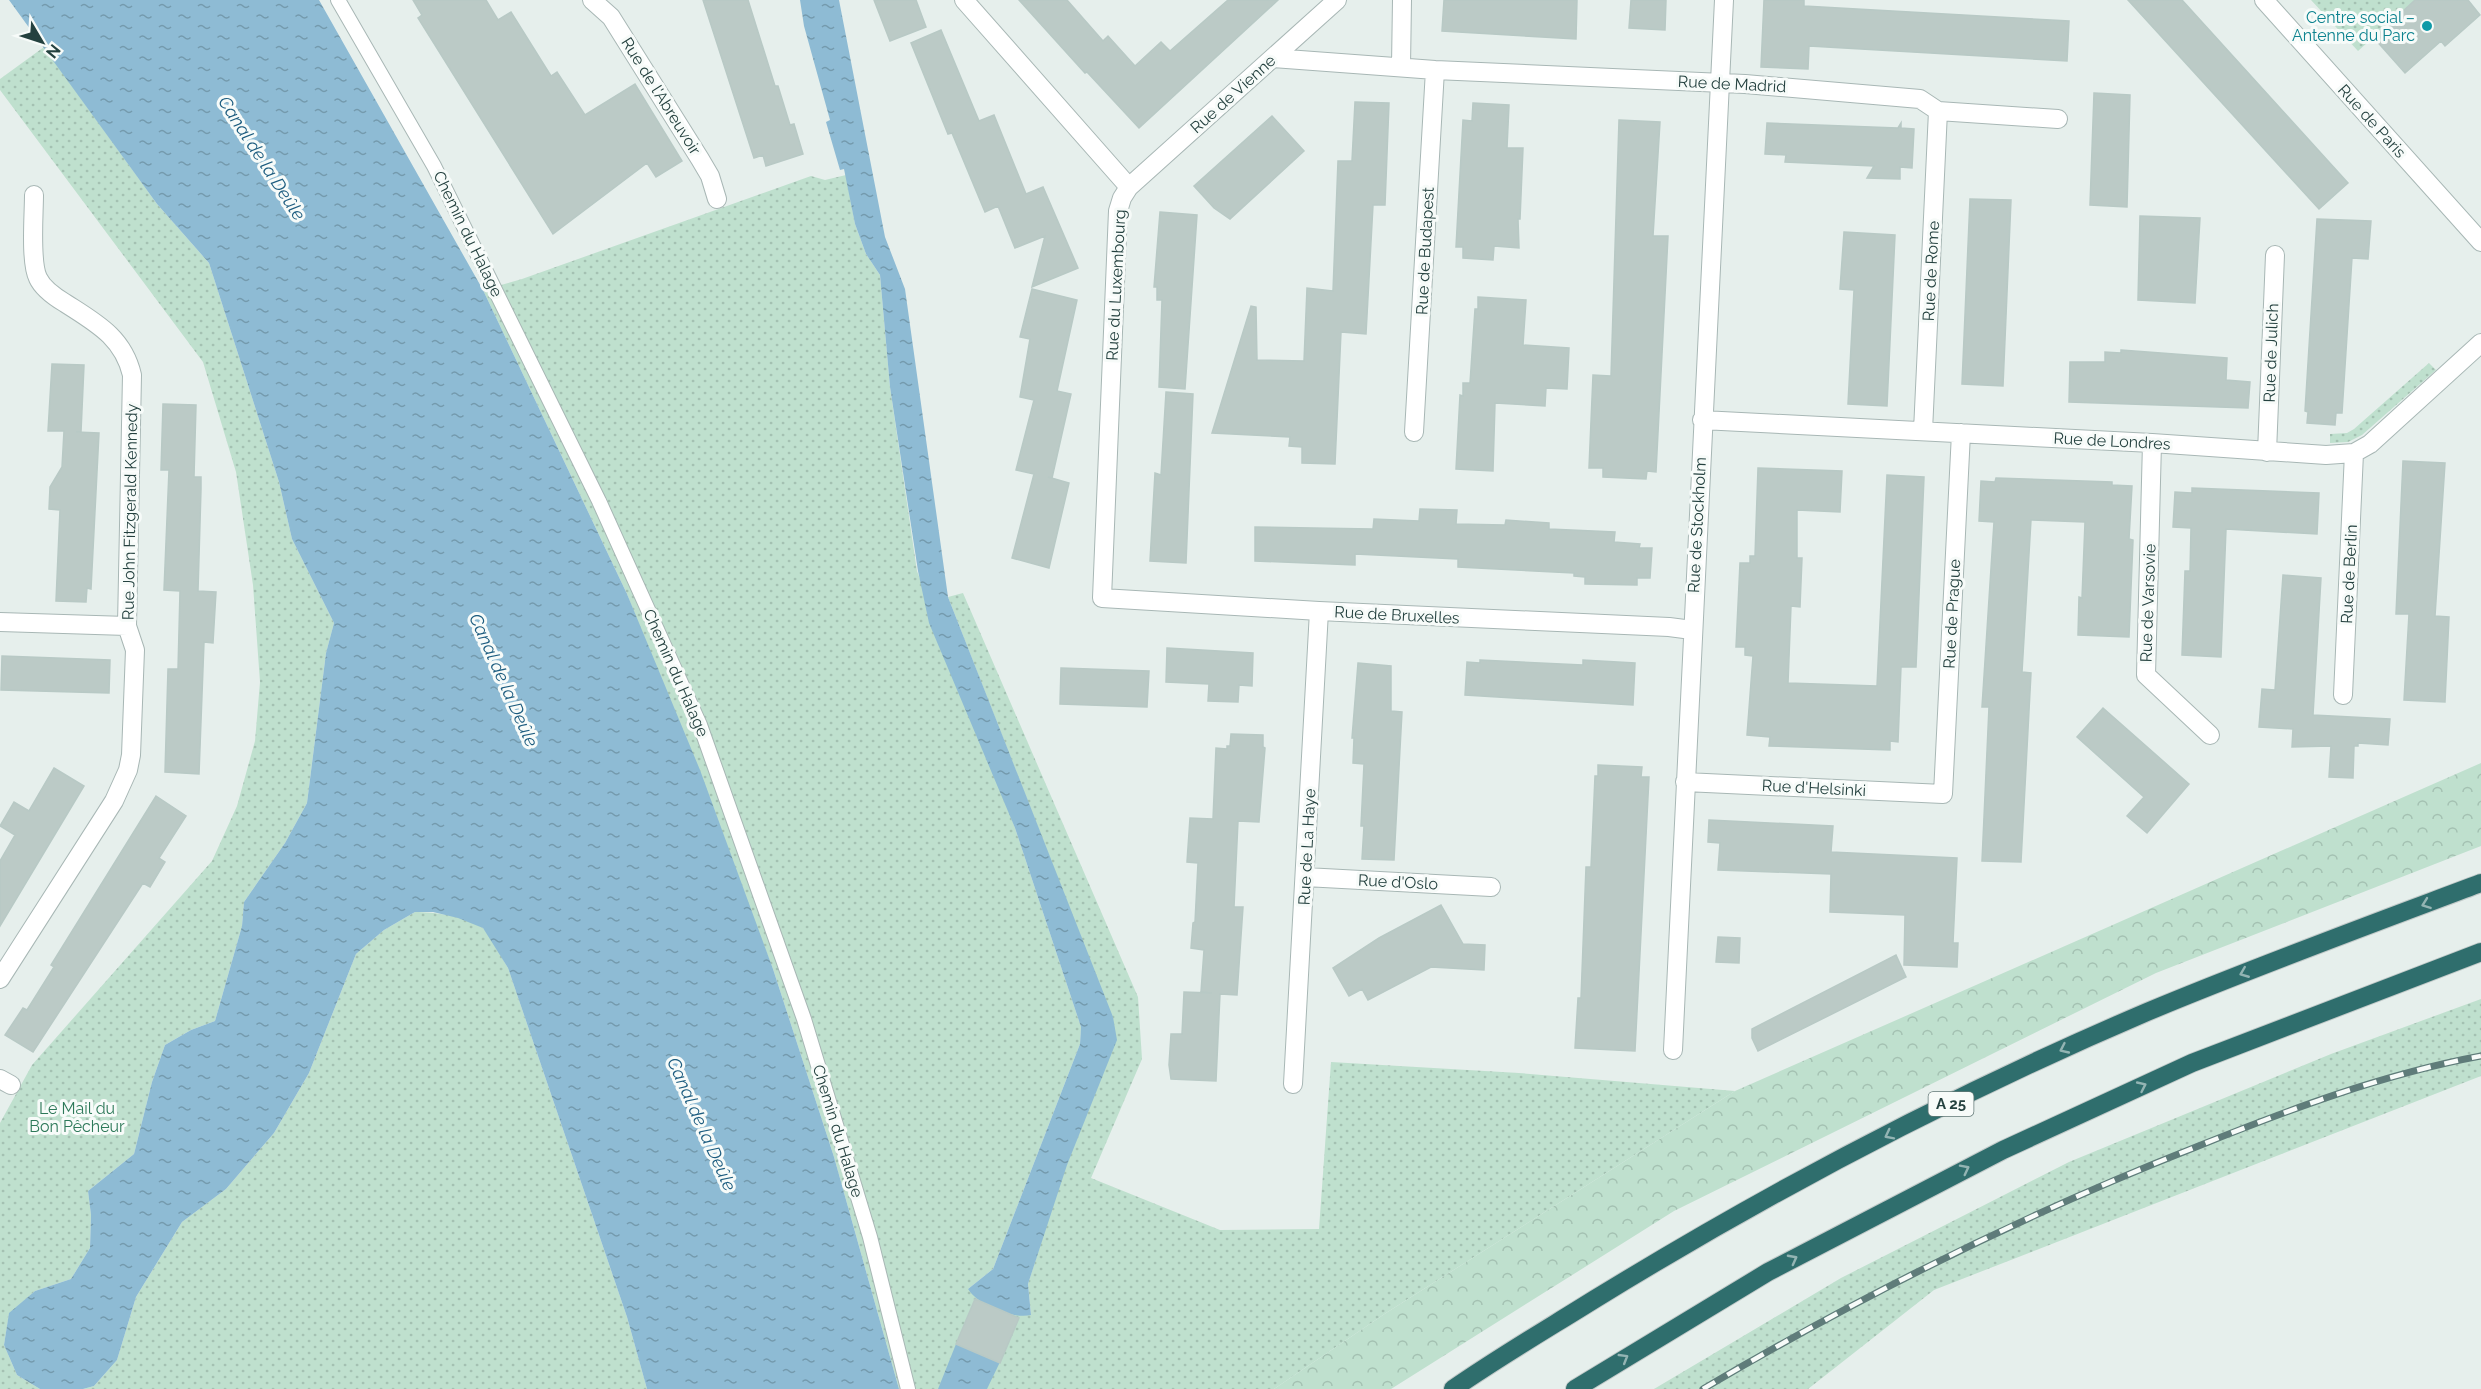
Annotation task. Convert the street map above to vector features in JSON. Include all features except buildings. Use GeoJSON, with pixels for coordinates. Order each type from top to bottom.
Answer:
{"type":"FeatureCollection","features":[{"type":"Feature","properties":{"kind":"highway","name":"A 25"},"geometry":{"type":"LineString","coordinates":[[1453,1389],[1650,1265],[1851,1154],[1986,1087],[2148,1012],[2298,951],[2481,883]]}},
{"type":"Feature","properties":{"kind":"highway"},"geometry":{"type":"LineString","coordinates":[[1575,1389],[1768,1272],[2003,1150],[2192,1063],[2481,952]]}},
{"type":"Feature","properties":{"kind":"street","name":"Rue de l'Abreuvoir"},"geometry":{"type":"LineString","coordinates":[[592,0],[611,16],[710,176],[717,199]]}},
{"type":"Feature","properties":{"kind":"street","name":"Rue du Luxembourg"},"geometry":{"type":"LineString","coordinates":[[964,0],[1129,187],[1122,198],[1118,212],[1102,598]]}},
{"type":"Feature","properties":{"kind":"street","name":"Rue de Vienne"},"geometry":{"type":"LineString","coordinates":[[1129,187],[1337,0]]}},
{"type":"Feature","properties":{"kind":"street"},"geometry":{"type":"LineString","coordinates":[[1401,0],[1401,66]]}},
{"type":"Feature","properties":{"kind":"street","name":"Rue de Stockholm"},"geometry":{"type":"LineString","coordinates":[[1673,1050],[1724,0]]}},
{"type":"Feature","properties":{"kind":"street","name":"Rue de Paris"},"geometry":{"type":"LineString","coordinates":[[2264,0],[2481,242]]}},
{"type":"Feature","properties":{"kind":"street","name":"Rue de Madrid"},"geometry":{"type":"LineString","coordinates":[[1273,58],[1435,70],[1720,82],[1920,99],[1938,111],[2058,119]]}},
{"type":"Feature","properties":{"kind":"street","name":"Rue de Budapest"},"geometry":{"type":"LineString","coordinates":[[1414,432],[1435,70]]}},
{"type":"Feature","properties":{"kind":"street","name":"Rue de Rome"},"geometry":{"type":"LineString","coordinates":[[1923,431],[1938,111]]}},
{"type":"Feature","properties":{"kind":"street","name":"Rue John Fitzgerald Kennedy"},"geometry":{"type":"LineString","coordinates":[[0,979],[114,801],[128,770],[132,749],[135,650],[127,626],[132,375],[124,352],[106,331],[51,293],[38,278],[35,266],[34,195]]}},
{"type":"Feature","properties":{"kind":"street","name":"Rue de Julich"},"geometry":{"type":"LineString","coordinates":[[2267,452],[2275,255]]}},
{"type":"Feature","properties":{"kind":"street"},"geometry":{"type":"LineString","coordinates":[[2354,453],[2370,444],[2481,343]]}},
{"type":"Feature","properties":{"kind":"street","name":"Rue de Londres"},"geometry":{"type":"LineString","coordinates":[[1702,420],[2152,442],[2326,455],[2354,453]]}},
{"type":"Feature","properties":{"kind":"street","name":"Rue de Prague"},"geometry":{"type":"LineString","coordinates":[[1943,794],[1961,433]]}},
{"type":"Feature","properties":{"kind":"street","name":"Rue de Varsovie"},"geometry":{"type":"LineString","coordinates":[[2152,442],[2146,675],[2210,735]]}},
{"type":"Feature","properties":{"kind":"street","name":"Rue de Berlin"},"geometry":{"type":"LineString","coordinates":[[2343,695],[2354,453]]}},
{"type":"Feature","properties":{"kind":"street","name":"Rue de Bruxelles"},"geometry":{"type":"LineString","coordinates":[[1102,598],[1692,630]]}},
{"type":"Feature","properties":{"kind":"street","name":"Rue de La Haye"},"geometry":{"type":"LineString","coordinates":[[1293,1084],[1319,611]]}},
{"type":"Feature","properties":{"kind":"street"},"geometry":{"type":"LineString","coordinates":[[0,622],[127,626]]}},
{"type":"Feature","properties":{"kind":"street","name":"Rue d'Helsinki"},"geometry":{"type":"LineString","coordinates":[[1685,782],[1943,794]]}},
{"type":"Feature","properties":{"kind":"street","name":"Rue d'Oslo"},"geometry":{"type":"LineString","coordinates":[[1305,877],[1491,887]]}},
{"type":"Feature","properties":{"kind":"lane","name":"Chemin du Halage"},"geometry":{"type":"LineString","coordinates":[[338,0],[434,166],[599,501],[700,725],[804,1019],[870,1237],[908,1389]]}},
{"type":"Feature","properties":{"kind":"green space"},"geometry":{"type":"Polygon","coordinates":[[[2311,0],[2415,0],[2358,51],[2311,0]]]}},
{"type":"Feature","properties":{"kind":"green space","name":"Le Mail du Bon Pêcheur"},"geometry":{"type":"Polygon","coordinates":[[[44,47],[157,204],[209,263],[279,482],[292,539],[334,623],[326,653],[307,803],[285,843],[244,902],[242,926],[215,1021],[191,1030],[165,1045],[152,1082],[134,1154],[88,1191],[91,1215],[90,1248],[71,1279],[35,1291],[9,1314],[4,1345],[17,1375],[40,1389],[0,1389],[0,1123],[32,1065],[212,861],[237,806],[255,741],[260,682],[253,585],[236,472],[203,362],[0,90],[0,79],[44,47]]]}},
{"type":"Feature","properties":{"kind":"green space"},"geometry":{"type":"Polygon","coordinates":[[[846,175],[855,224],[866,254],[880,275],[890,387],[917,571],[1015,828],[1081,1027],[1080,1044],[993,1269],[968,1289],[1031,1315],[1028,1284],[1112,1017],[948,597],[963,593],[1138,997],[1142,1059],[1091,1178],[1220,1230],[1319,1229],[1331,1062],[1519,1073],[1735,1091],[1386,1313],[1274,1389],[899,1389],[834,1157],[773,969],[627,594],[483,290],[522,279],[811,176],[825,180],[846,175]]]}},
{"type":"Feature","properties":{"kind":"green space"},"geometry":{"type":"Polygon","coordinates":[[[2429,363],[2436,370],[2362,435],[2348,442],[2330,443],[2330,434],[2347,433],[2354,429],[2429,363]]]}},
{"type":"Feature","properties":{"kind":"green space"},"geometry":{"type":"Polygon","coordinates":[[[2481,763],[2481,846],[2156,973],[1674,1211],[1391,1389],[1274,1389],[1386,1313],[1735,1091],[2481,763]]]}},
{"type":"Feature","properties":{"kind":"green space"},"geometry":{"type":"Polygon","coordinates":[[[415,912],[451,916],[477,924],[490,936],[508,968],[627,1317],[647,1389],[83,1389],[94,1386],[117,1360],[136,1297],[182,1222],[226,1189],[274,1133],[309,1073],[356,954],[384,930],[415,912]]]}},
{"type":"Feature","properties":{"kind":"green space"},"geometry":{"type":"Polygon","coordinates":[[[2481,999],[2481,1076],[1934,1290],[1808,1389],[1654,1389],[1841,1278],[2069,1162],[2331,1054],[2481,999]]]}},
{"type":"Feature","properties":{"kind":"water","name":"Canal de la Deûle"},"geometry":{"type":"Polygon","coordinates":[[[9,0],[319,0],[483,290],[627,594],[700,770],[773,969],[834,1157],[899,1389],[647,1389],[627,1317],[508,968],[483,928],[458,918],[433,912],[415,912],[384,930],[356,954],[309,1073],[274,1133],[226,1189],[182,1222],[136,1297],[117,1360],[94,1386],[83,1389],[40,1389],[17,1375],[4,1345],[9,1313],[35,1291],[71,1279],[90,1248],[91,1215],[88,1191],[134,1154],[152,1082],[165,1045],[191,1030],[215,1021],[242,926],[244,902],[285,843],[307,803],[326,653],[334,623],[292,539],[279,482],[209,263],[157,204],[9,0]]]}},
{"type":"Feature","properties":{"kind":"water"},"geometry":{"type":"Polygon","coordinates":[[[800,0],[839,0],[885,237],[905,289],[948,597],[1113,1017],[1117,1040],[1067,1165],[1028,1284],[1031,1315],[1015,1315],[996,1310],[980,1301],[968,1289],[993,1269],[1080,1044],[1081,1027],[1015,828],[929,623],[918,571],[890,387],[880,275],[866,254],[855,224],[844,169],[840,170],[826,122],[830,120],[804,26],[800,0]]]}},
{"type":"Feature","properties":{"kind":"water"},"geometry":{"type":"Polygon","coordinates":[[[956,1344],[1000,1362],[987,1389],[938,1389],[956,1344]]]}},
{"type":"Feature","properties":{"kind":"railway"},"geometry":{"type":"LineString","coordinates":[[1703,1389],[1883,1289],[2007,1228],[2132,1173],[2336,1094],[2408,1073],[2481,1056]]}},
{"type":"Feature","properties":{"kind":"place","name":"Centre social – Antenne du Parc"},"geometry":{"type":"Point","coordinates":[2427,26]}}]}
